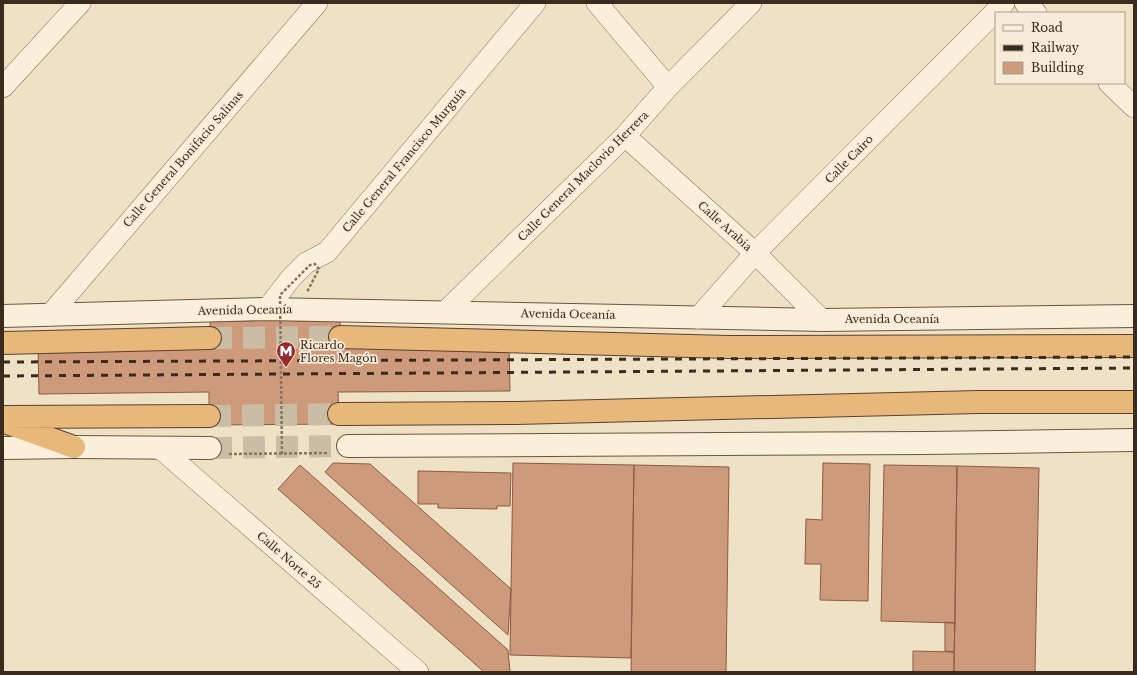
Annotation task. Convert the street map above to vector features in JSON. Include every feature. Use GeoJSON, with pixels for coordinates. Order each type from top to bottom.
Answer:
{"type":"FeatureCollection","features":[{"type":"Feature","properties":{"kind":"highway"},"geometry":{"type":"LineString","coordinates":[[340,337],[729,347],[1134,346]]}},
{"type":"Feature","properties":{"kind":"highway"},"geometry":{"type":"LineString","coordinates":[[3,343],[210,338]]}},
{"type":"Feature","properties":{"kind":"highway"},"geometry":{"type":"LineString","coordinates":[[339,414],[516,413],[978,402],[1134,402]]}},
{"type":"Feature","properties":{"kind":"highway"},"geometry":{"type":"LineString","coordinates":[[3,417],[209,416]]}},
{"type":"Feature","properties":{"kind":"highway"},"geometry":{"type":"LineString","coordinates":[[3,422],[74,447]]}},
{"type":"Feature","properties":{"kind":"main road","name":"Avenida Oceanía"},"geometry":{"type":"LineString","coordinates":[[3,316],[267,309],[822,320],[1134,316]]}},
{"type":"Feature","properties":{"kind":"main road"},"geometry":{"type":"LineString","coordinates":[[340,450],[1134,440]]}},
{"type":"Feature","properties":{"kind":"main road"},"geometry":{"type":"LineString","coordinates":[[3,448],[160,448],[219,451]]}},
{"type":"Feature","properties":{"kind":"street"},"geometry":{"type":"LineString","coordinates":[[3,87],[80,3]]}},
{"type":"Feature","properties":{"kind":"street","name":"Calle General Bonifacio Salinas"},"geometry":{"type":"LineString","coordinates":[[50,315],[317,3]]}},
{"type":"Feature","properties":{"kind":"street","name":"Calle General Francisco Murguía"},"geometry":{"type":"LineString","coordinates":[[267,309],[290,278],[306,263],[327,252],[535,3]]}},
{"type":"Feature","properties":{"kind":"street"},"geometry":{"type":"LineString","coordinates":[[598,3],[668,88]]}},
{"type":"Feature","properties":{"kind":"street","name":"Calle General Maclovio Herrera"},"geometry":{"type":"LineString","coordinates":[[445,312],[625,136],[668,88],[752,3]]}},
{"type":"Feature","properties":{"kind":"street","name":"Calle Cairo"},"geometry":{"type":"LineString","coordinates":[[698,318],[755,253],[1004,3]]}},
{"type":"Feature","properties":{"kind":"street"},"geometry":{"type":"LineString","coordinates":[[1025,3],[1035,12]]}},
{"type":"Feature","properties":{"kind":"street"},"geometry":{"type":"LineString","coordinates":[[1110,84],[1134,107]]}},
{"type":"Feature","properties":{"kind":"street","name":"Calle Arabia"},"geometry":{"type":"LineString","coordinates":[[625,136],[755,253],[822,320]]}},
{"type":"Feature","properties":{"kind":"street","name":"Calle Norte 25"},"geometry":{"type":"LineString","coordinates":[[160,448],[418,672]]}},
{"type":"Feature","properties":{"kind":"path"},"geometry":{"type":"LineString","coordinates":[[282,454],[280,295],[310,264],[315,264],[319,269],[307,292]]}},
{"type":"Feature","properties":{"kind":"path"},"geometry":{"type":"LineString","coordinates":[[219,451],[282,454],[340,450]]}},
{"type":"Feature","properties":{"kind":"building"},"geometry":{"type":"Polygon","coordinates":[[[297,313],[297,321],[340,320],[341,345],[509,344],[510,391],[338,392],[339,424],[209,425],[209,392],[39,394],[38,347],[211,346],[210,321],[254,321],[254,314],[297,313]]]}},
{"type":"Feature","properties":{"kind":"building"},"geometry":{"type":"Polygon","coordinates":[[[333,463],[370,464],[511,589],[508,635],[325,472],[333,463]]]}},
{"type":"Feature","properties":{"kind":"building"},"geometry":{"type":"Polygon","coordinates":[[[513,463],[634,465],[631,658],[510,655],[513,463]]]}},
{"type":"Feature","properties":{"kind":"building"},"geometry":{"type":"Polygon","coordinates":[[[823,463],[870,464],[868,601],[820,600],[821,564],[805,564],[806,519],[822,520],[823,463]]]}},
{"type":"Feature","properties":{"kind":"building"},"geometry":{"type":"Polygon","coordinates":[[[300,465],[508,650],[510,672],[484,672],[278,489],[300,465]]]}},
{"type":"Feature","properties":{"kind":"building"},"geometry":{"type":"Polygon","coordinates":[[[634,465],[729,467],[726,672],[631,672],[634,465]]]}},
{"type":"Feature","properties":{"kind":"building"},"geometry":{"type":"Polygon","coordinates":[[[884,465],[957,466],[955,623],[881,621],[884,465]]]}},
{"type":"Feature","properties":{"kind":"building"},"geometry":{"type":"Polygon","coordinates":[[[957,466],[1039,468],[1035,672],[954,672],[957,466]]]}},
{"type":"Feature","properties":{"kind":"building"},"geometry":{"type":"Polygon","coordinates":[[[418,471],[511,473],[510,506],[497,506],[497,509],[438,508],[438,504],[418,504],[418,471]]]}},
{"type":"Feature","properties":{"kind":"building"},"geometry":{"type":"Polygon","coordinates":[[[945,622],[955,623],[954,652],[945,651],[945,622]]]}},
{"type":"Feature","properties":{"kind":"building"},"geometry":{"type":"Polygon","coordinates":[[[913,651],[954,652],[954,672],[913,672],[913,651]]]}},
{"type":"Feature","properties":{"kind":"tunnel"},"geometry":{"type":"LineString","coordinates":[[210,338],[340,337]]}},
{"type":"Feature","properties":{"kind":"tunnel"},"geometry":{"type":"LineString","coordinates":[[209,416],[339,414]]}},
{"type":"Feature","properties":{"kind":"tunnel"},"geometry":{"type":"LineString","coordinates":[[210,448],[348,446]]}},
{"type":"Feature","properties":{"kind":"railway"},"geometry":{"type":"LineString","coordinates":[[3,362],[1134,357]]}},
{"type":"Feature","properties":{"kind":"railway"},"geometry":{"type":"LineString","coordinates":[[3,376],[1134,368]]}},
{"type":"Feature","properties":{"kind":"place","name":"Ricardo Flores Magón"},"geometry":{"type":"Point","coordinates":[286,368]}}]}
